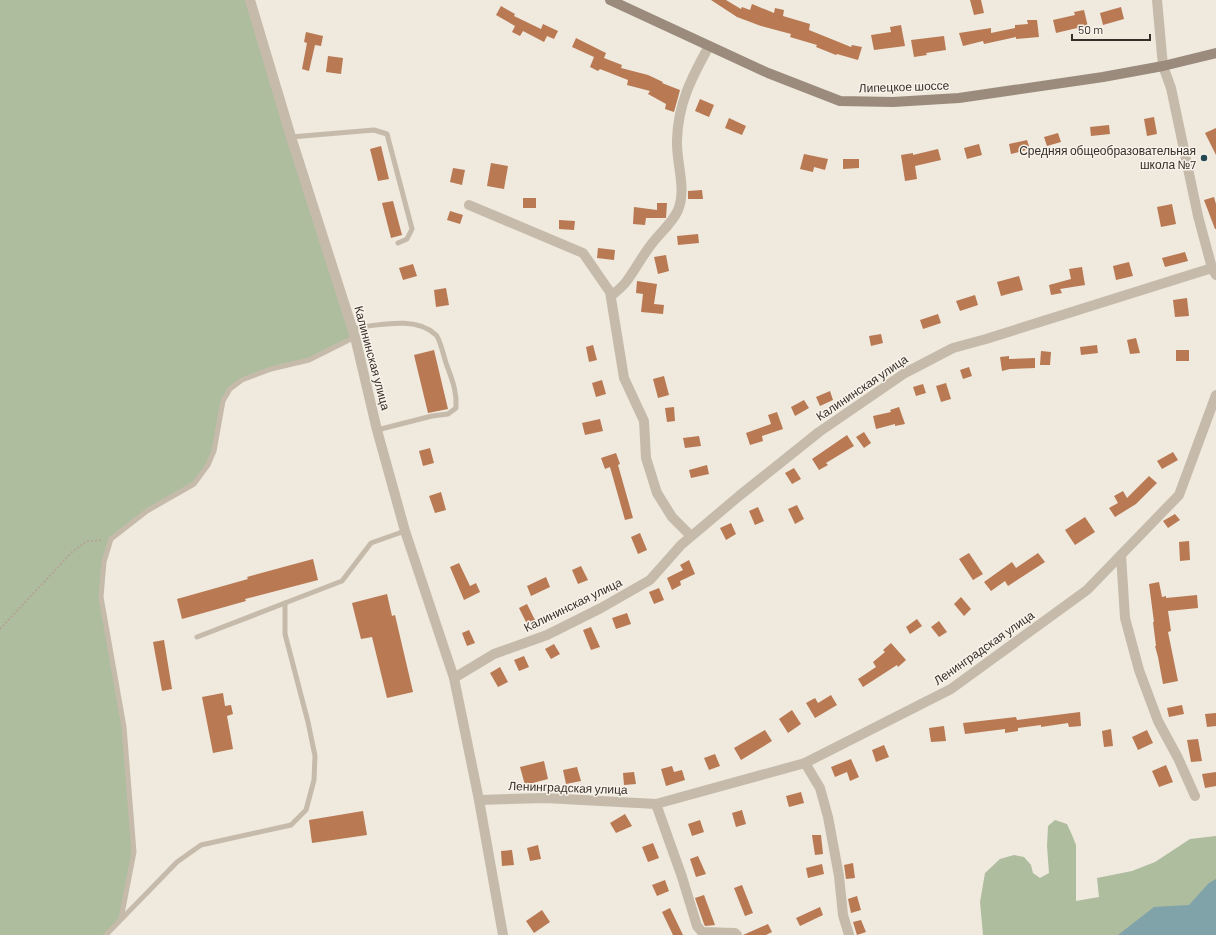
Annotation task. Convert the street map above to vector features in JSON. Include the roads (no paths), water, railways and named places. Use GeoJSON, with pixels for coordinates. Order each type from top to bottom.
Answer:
{"type":"FeatureCollection","features":[{"type":"Feature","properties":{"kind":"street","name":"Калининская улица"},"geometry":{"type":"LineString","coordinates":[[250,0],[291,137],[354,333],[377,430],[405,531],[454,678],[479,800],[504,935]]}},
{"type":"Feature","properties":{"kind":"street","name":"Липецкое шоссе"},"geometry":{"type":"LineString","coordinates":[[610,0],[768,73],[840,101],[893,102],[959,98],[1103,77],[1164,66],[1216,54]]}},
{"type":"Feature","properties":{"kind":"street"},"geometry":{"type":"LineString","coordinates":[[1157,0],[1164,66],[1171,88],[1198,216],[1214,272]]}},
{"type":"Feature","properties":{"kind":"street"},"geometry":{"type":"LineString","coordinates":[[611,296],[626,282],[642,257],[669,224],[678,210],[682,195],[677,141],[680,116],[684,96],[694,73],[709,46]]}},
{"type":"Feature","properties":{"kind":"street"},"geometry":{"type":"LineString","coordinates":[[469,205],[583,253],[610,292],[624,378],[644,421],[646,458],[657,493],[672,517],[691,536]]}},
{"type":"Feature","properties":{"kind":"street","name":"Калининская улица"},"geometry":{"type":"LineString","coordinates":[[454,678],[494,654],[547,635],[601,608],[650,580],[681,545],[739,496],[819,432],[904,373],[953,348],[1214,272]]}},
{"type":"Feature","properties":{"kind":"street","name":"Ленинградская улица"},"geometry":{"type":"LineString","coordinates":[[479,800],[545,798],[656,804],[805,764],[951,689],[1087,590],[1179,495],[1216,395]]}},
{"type":"Feature","properties":{"kind":"street"},"geometry":{"type":"LineString","coordinates":[[1121,555],[1125,618],[1139,670],[1158,721],[1178,758],[1195,796]]}},
{"type":"Feature","properties":{"kind":"street"},"geometry":{"type":"LineString","coordinates":[[805,764],[820,788],[828,816],[843,915],[849,935]]}},
{"type":"Feature","properties":{"kind":"street"},"geometry":{"type":"LineString","coordinates":[[656,804],[682,877],[697,926],[702,932],[735,933],[737,935]]}},
{"type":"Feature","properties":{"kind":"lane"},"geometry":{"type":"LineString","coordinates":[[291,137],[374,130],[387,134],[412,229],[407,239],[398,243]]}},
{"type":"Feature","properties":{"kind":"lane"},"geometry":{"type":"LineString","coordinates":[[121,919],[134,852],[124,727],[101,597],[104,562],[111,539],[147,511],[194,484],[208,465],[214,451],[221,421],[223,401],[230,389],[242,380],[271,369],[309,360],[354,333],[386,324],[424,326],[437,335],[457,394],[456,408],[448,414],[432,416],[377,430]]}},
{"type":"Feature","properties":{"kind":"lane"},"geometry":{"type":"LineString","coordinates":[[197,637],[342,581],[370,543],[405,531]]}},
{"type":"Feature","properties":{"kind":"lane"},"geometry":{"type":"LineString","coordinates":[[106,935],[177,862],[201,845],[291,825],[306,810],[314,780],[315,756],[308,722],[285,634],[285,603]]}},
{"type":"Feature","properties":{"kind":"water"},"geometry":{"type":"Polygon","coordinates":[[[1216,879],[1216,935],[1118,935],[1154,907],[1189,905],[1209,883],[1216,879]]]}},
{"type":"Feature","properties":{"kind":"place","name":"Средняя общеобразовательная школа №7"},"geometry":{"type":"Point","coordinates":[1204,158]}}]}
